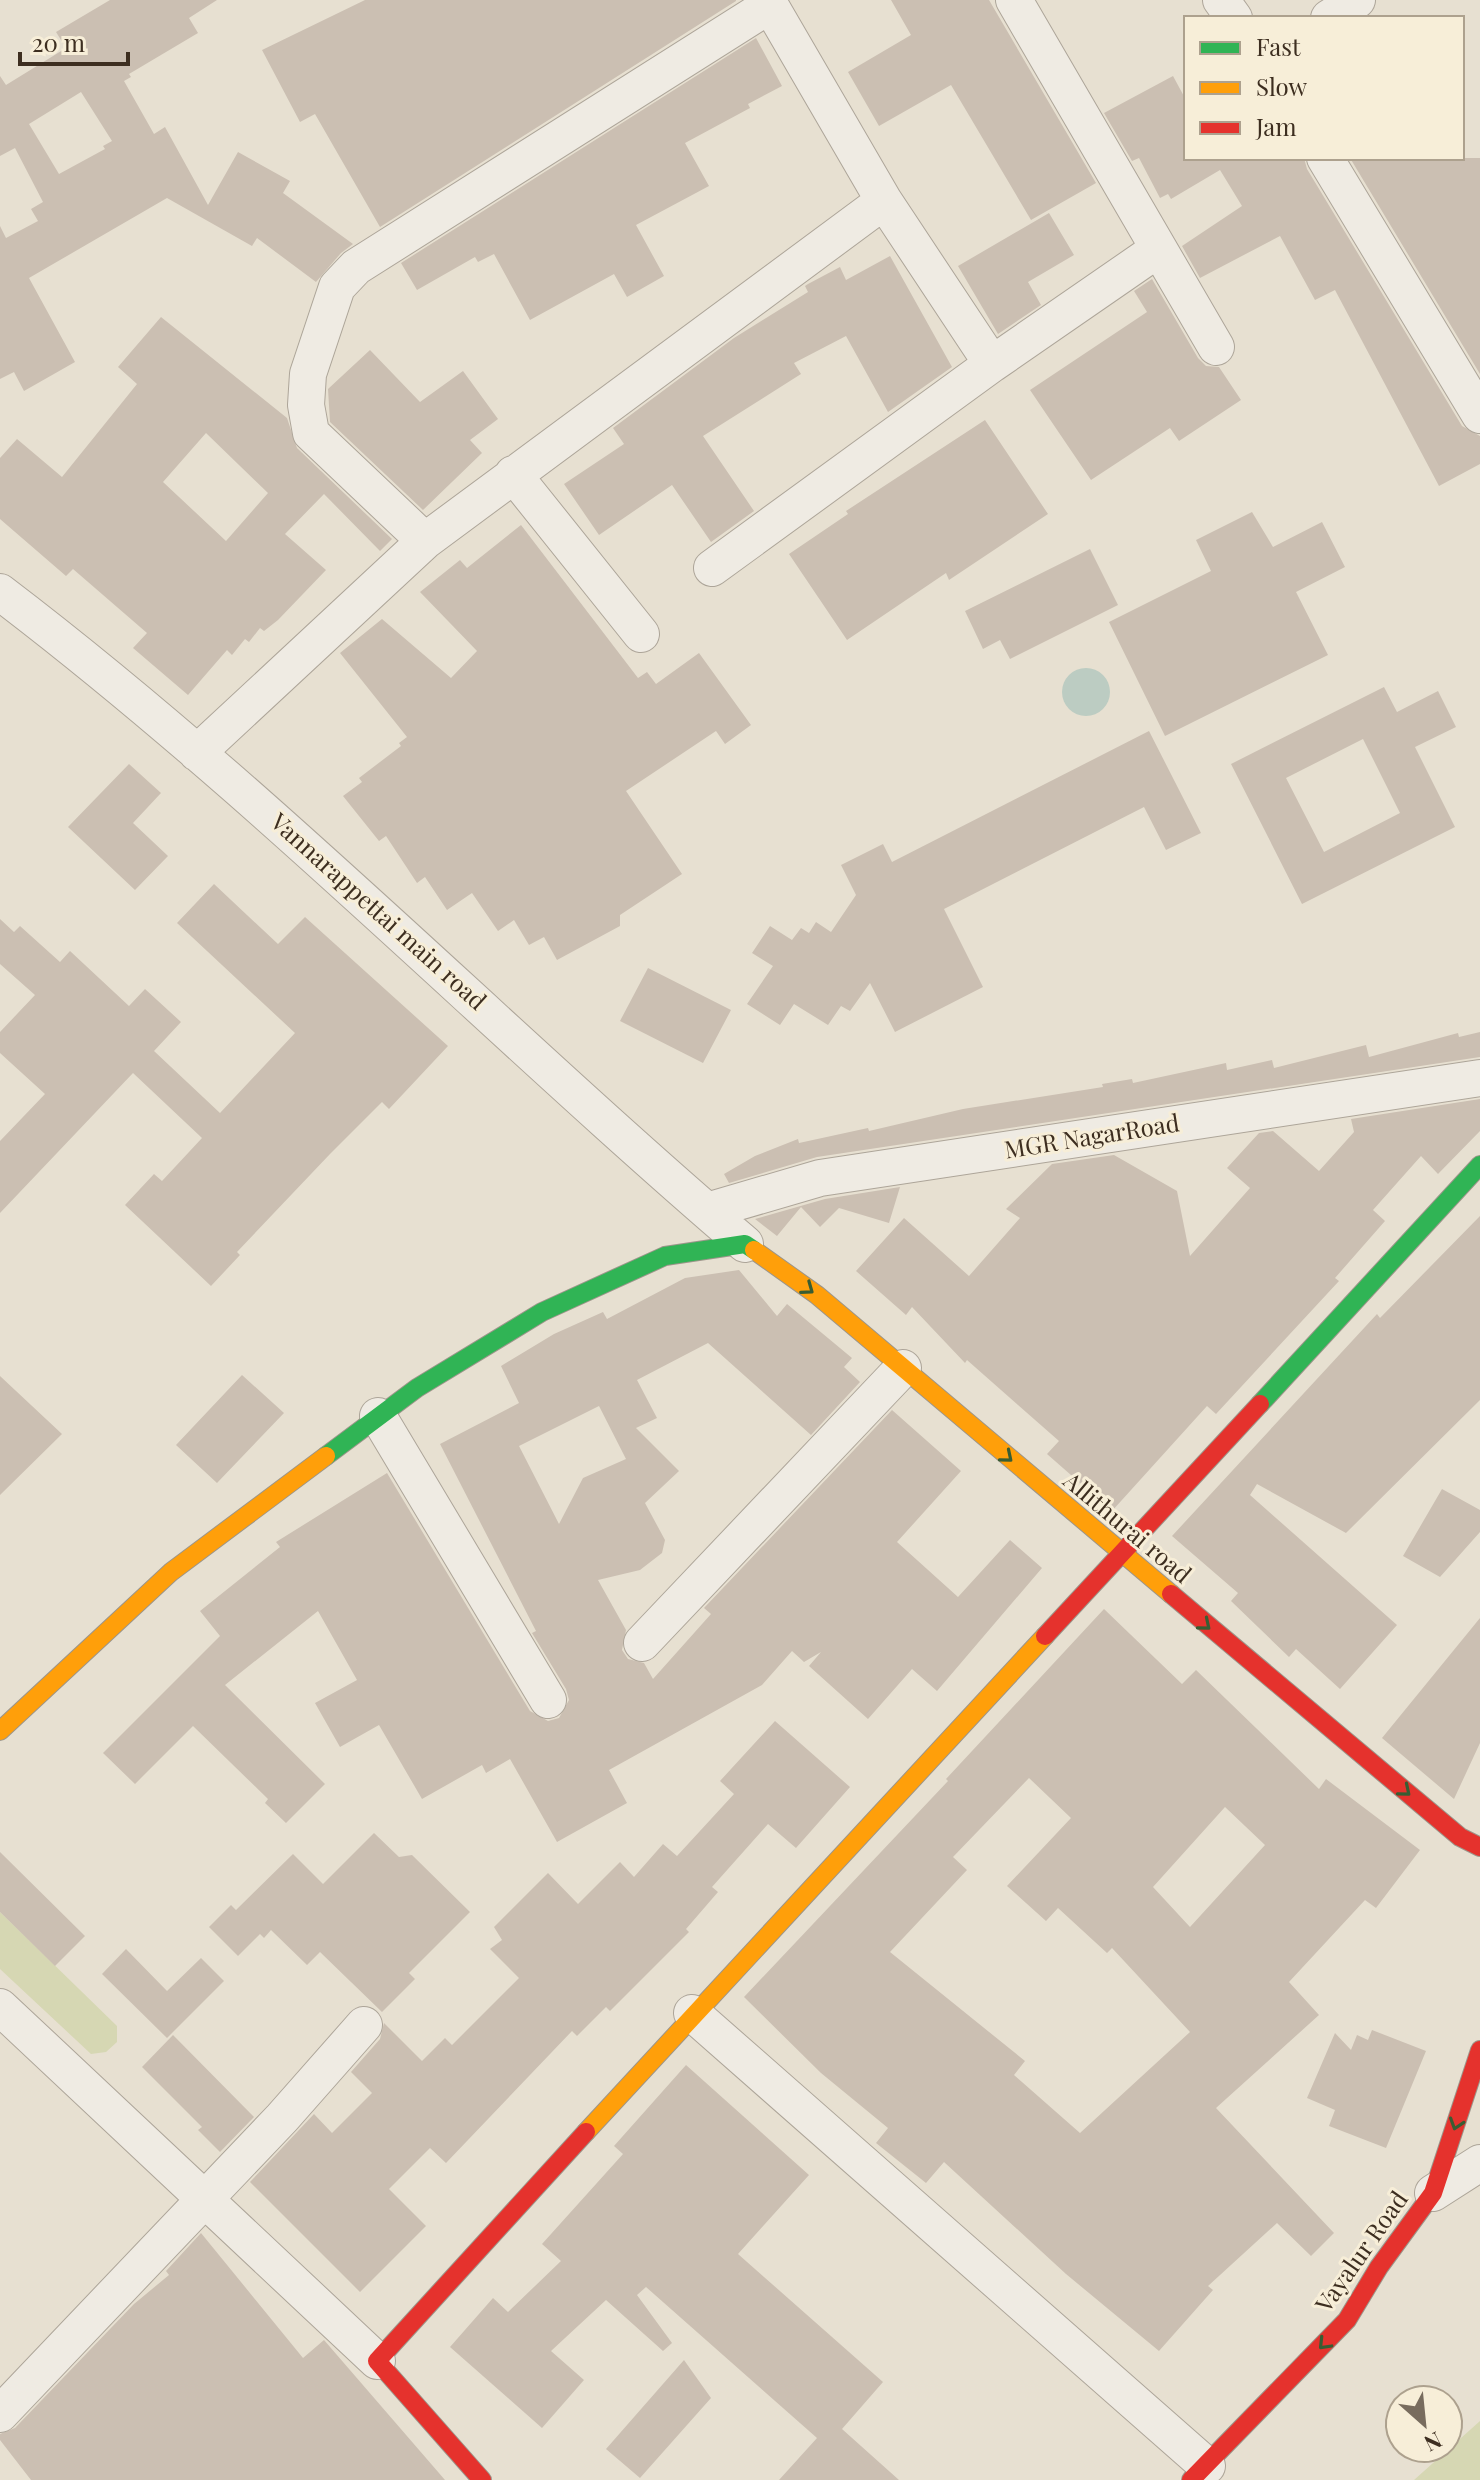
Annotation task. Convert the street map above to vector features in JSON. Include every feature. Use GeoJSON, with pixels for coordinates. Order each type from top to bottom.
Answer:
{"type":"FeatureCollection","features":[{"type":"Feature","properties":{"kind":"main road"},"geometry":{"type":"LineString","coordinates":[[482,2480],[377,2361],[692,2013],[1122,1555],[1480,1165]]}},
{"type":"Feature","properties":{"kind":"main road"},"geometry":{"type":"LineString","coordinates":[[0,1731],[171,1572],[417,1388],[555,1306],[665,1256],[745,1244]]}},
{"type":"Feature","properties":{"kind":"main road","name":"Allithurai road"},"geometry":{"type":"LineString","coordinates":[[745,1244],[817,1295],[1460,1837],[1480,1847]]}},
{"type":"Feature","properties":{"kind":"main road","name":"Vayalur Road"},"geometry":{"type":"LineString","coordinates":[[1199,2473],[1347,2320],[1379,2267],[1433,2193],[1480,2050]]}},
{"type":"Feature","properties":{"kind":"street"},"geometry":{"type":"LineString","coordinates":[[1014,0],[1216,347]]}},
{"type":"Feature","properties":{"kind":"street"},"geometry":{"type":"LineString","coordinates":[[1332,16],[1357,0]]}},
{"type":"Feature","properties":{"kind":"street"},"geometry":{"type":"LineString","coordinates":[[425,541],[311,433],[306,405],[308,374],[337,287],[356,267],[775,2],[884,201],[992,364]]}},
{"type":"Feature","properties":{"kind":"street"},"geometry":{"type":"LineString","coordinates":[[1326,160],[1480,415]]}},
{"type":"Feature","properties":{"kind":"street"},"geometry":{"type":"LineString","coordinates":[[197,753],[425,541],[884,201]]}},
{"type":"Feature","properties":{"kind":"street"},"geometry":{"type":"LineString","coordinates":[[712,568],[992,364],[1157,250]]}},
{"type":"Feature","properties":{"kind":"street"},"geometry":{"type":"LineString","coordinates":[[513,474],[641,634]]}},
{"type":"Feature","properties":{"kind":"street","name":"Vannarappettai main road"},"geometry":{"type":"LineString","coordinates":[[0,592],[314,852],[481,1004],[593,1113],[745,1244]]}},
{"type":"Feature","properties":{"kind":"street","name":"MGR NagarRoad"},"geometry":{"type":"LineString","coordinates":[[707,1211],[820,1178],[1480,1078]]}},
{"type":"Feature","properties":{"kind":"street"},"geometry":{"type":"LineString","coordinates":[[642,1643],[903,1368]]}},
{"type":"Feature","properties":{"kind":"street"},"geometry":{"type":"LineString","coordinates":[[378,1416],[548,1700]]}},
{"type":"Feature","properties":{"kind":"street"},"geometry":{"type":"LineString","coordinates":[[0,2007],[377,2361]]}},
{"type":"Feature","properties":{"kind":"street"},"geometry":{"type":"LineString","coordinates":[[692,2013],[1199,2473]]}},
{"type":"Feature","properties":{"kind":"street"},"geometry":{"type":"LineString","coordinates":[[0,2414],[364,2025]]}},
{"type":"Feature","properties":{"kind":"street"},"geometry":{"type":"LineString","coordinates":[[1433,2193],[1480,2163]]}},
{"type":"Feature","properties":{"kind":"green space"},"geometry":{"type":"Polygon","coordinates":[[[0,1912],[117,2026],[117,2042],[106,2052],[91,2054],[0,1969],[0,1912]]]}},
{"type":"Feature","properties":{"kind":"green space"},"geometry":{"type":"Polygon","coordinates":[[[1480,2421],[1480,2480],[1414,2480],[1432,2464],[1464,2464],[1464,2435],[1480,2421]]]}},
{"type":"Feature","properties":{"kind":"shaded area"},"geometry":{"type":"Polygon","coordinates":[[[1086,668],[1103,675],[1110,692],[1103,709],[1086,716],[1069,709],[1062,692],[1069,675],[1086,668]]]}},
{"type":"Feature","properties":{"kind":"building"},"geometry":{"type":"Polygon","coordinates":[[[110,0],[217,0],[189,18],[198,33],[129,74],[131,77],[124,81],[154,134],[165,127],[208,205],[238,152],[290,181],[283,193],[353,244],[316,282],[257,238],[252,246],[167,198],[29,278],[75,362],[24,391],[14,372],[0,379],[0,226],[6,238],[38,221],[31,209],[43,202],[15,148],[0,156],[0,76],[6,85],[66,48],[56,32],[110,0]],[[81,92],[29,124],[59,174],[105,149],[103,146],[112,141],[81,92]]]}},
{"type":"Feature","properties":{"kind":"building"},"geometry":{"type":"Polygon","coordinates":[[[365,0],[736,1],[380,227],[315,114],[300,122],[262,50],[365,0]]]}},
{"type":"Feature","properties":{"kind":"building"},"geometry":{"type":"Polygon","coordinates":[[[891,0],[989,0],[1096,183],[1031,220],[951,85],[879,126],[848,72],[911,35],[891,0]]]}},
{"type":"Feature","properties":{"kind":"building"},"geometry":{"type":"Polygon","coordinates":[[[756,38],[782,86],[748,104],[750,108],[685,143],[709,186],[636,225],[664,276],[627,297],[614,274],[530,320],[494,254],[478,262],[475,257],[417,290],[401,263],[756,38]]]}},
{"type":"Feature","properties":{"kind":"building"},"geometry":{"type":"Polygon","coordinates":[[[1173,76],[1184,96],[1184,160],[1305,160],[1307,169],[1462,426],[1480,436],[1480,464],[1439,486],[1335,290],[1315,300],[1280,236],[1200,278],[1182,246],[1242,206],[1220,170],[1171,199],[1168,194],[1160,198],[1139,158],[1132,161],[1104,113],[1173,76]]]}},
{"type":"Feature","properties":{"kind":"building"},"geometry":{"type":"Polygon","coordinates":[[[1480,158],[1480,374],[1351,160],[1480,158]]]}},
{"type":"Feature","properties":{"kind":"building"},"geometry":{"type":"Polygon","coordinates":[[[1049,213],[1074,255],[1028,282],[1041,305],[998,334],[958,266],[1049,213]]]}},
{"type":"Feature","properties":{"kind":"building"},"geometry":{"type":"Polygon","coordinates":[[[890,256],[952,367],[888,412],[846,336],[794,363],[801,374],[703,436],[754,511],[711,542],[672,485],[599,535],[564,484],[624,444],[613,428],[734,338],[808,292],[805,286],[808,284],[840,267],[846,280],[890,256]]]}},
{"type":"Feature","properties":{"kind":"building"},"geometry":{"type":"Polygon","coordinates":[[[1152,279],[1198,358],[1206,366],[1219,367],[1241,400],[1179,441],[1170,428],[1091,480],[1030,390],[1147,312],[1134,291],[1152,279]]]}},
{"type":"Feature","properties":{"kind":"building"},"geometry":{"type":"Polygon","coordinates":[[[161,317],[287,418],[297,448],[392,539],[380,551],[324,494],[285,534],[326,570],[278,620],[264,631],[260,628],[249,642],[245,639],[232,655],[227,650],[188,695],[133,648],[147,633],[73,569],[66,576],[0,519],[0,458],[17,439],[62,477],[137,384],[118,367],[161,317]],[[206,433],[163,482],[226,541],[268,493],[206,433]]]}},
{"type":"Feature","properties":{"kind":"building"},"geometry":{"type":"Polygon","coordinates":[[[370,350],[420,402],[463,371],[498,419],[470,440],[482,453],[423,510],[330,422],[328,389],[370,350]]]}},
{"type":"Feature","properties":{"kind":"building"},"geometry":{"type":"Polygon","coordinates":[[[985,420],[1048,514],[949,580],[946,573],[847,640],[789,554],[848,514],[846,511],[985,420]]]}},
{"type":"Feature","properties":{"kind":"building"},"geometry":{"type":"Polygon","coordinates":[[[1252,512],[1273,547],[1322,522],[1345,567],[1296,592],[1328,655],[1165,736],[1109,622],[1211,571],[1196,540],[1252,512]]]}},
{"type":"Feature","properties":{"kind":"building"},"geometry":{"type":"Polygon","coordinates":[[[521,525],[638,678],[647,672],[656,684],[699,653],[751,725],[725,744],[716,731],[626,791],[682,874],[620,915],[620,926],[557,960],[544,937],[529,945],[514,920],[498,931],[472,893],[447,910],[425,877],[417,883],[386,836],[379,841],[343,796],[362,782],[359,778],[401,746],[399,743],[407,737],[340,653],[382,619],[451,678],[477,651],[420,592],[460,560],[467,568],[521,525]]]}},
{"type":"Feature","properties":{"kind":"building"},"geometry":{"type":"Polygon","coordinates":[[[1090,549],[1118,605],[1010,659],[1000,640],[983,649],[965,611],[1090,549]]]}},
{"type":"Feature","properties":{"kind":"building"},"geometry":{"type":"Polygon","coordinates":[[[1384,687],[1397,712],[1438,691],[1456,727],[1415,747],[1455,827],[1302,904],[1231,764],[1384,687]],[[1363,739],[1286,778],[1324,852],[1400,813],[1363,739]]]}},
{"type":"Feature","properties":{"kind":"building"},"geometry":{"type":"Polygon","coordinates":[[[1149,731],[1201,833],[1166,850],[1144,807],[944,909],[983,987],[895,1032],[870,983],[850,1011],[841,1006],[828,1025],[794,1004],[780,1025],[747,1004],[773,966],[752,953],[770,926],[792,940],[801,928],[809,933],[816,922],[831,932],[856,895],[841,865],[883,844],[892,862],[1149,731]]]}},
{"type":"Feature","properties":{"kind":"building"},"geometry":{"type":"Polygon","coordinates":[[[129,764],[161,793],[133,823],[168,856],[135,890],[68,827],[129,764]]]}},
{"type":"Feature","properties":{"kind":"building"},"geometry":{"type":"Polygon","coordinates":[[[214,884],[278,944],[305,917],[448,1046],[389,1109],[382,1102],[330,1154],[237,1252],[240,1255],[211,1286],[125,1205],[154,1174],[162,1181],[202,1138],[133,1073],[0,1213],[0,1141],[45,1094],[0,1053],[0,1032],[35,995],[0,964],[0,919],[14,932],[20,926],[60,962],[70,951],[129,1006],[145,989],[181,1022],[154,1051],[220,1113],[295,1033],[177,923],[214,884]]]}},
{"type":"Feature","properties":{"kind":"building"},"geometry":{"type":"Polygon","coordinates":[[[648,968],[731,1010],[703,1063],[620,1021],[648,968]]]}},
{"type":"Feature","properties":{"kind":"building"},"geometry":{"type":"Polygon","coordinates":[[[1480,1032],[1480,1057],[817,1157],[729,1183],[724,1174],[755,1156],[798,1139],[799,1143],[868,1128],[869,1131],[963,1109],[1103,1087],[1102,1084],[1132,1079],[1133,1083],[1226,1063],[1227,1070],[1272,1060],[1274,1068],[1366,1045],[1369,1057],[1458,1033],[1459,1037],[1480,1032]]]}},
{"type":"Feature","properties":{"kind":"building"},"geometry":{"type":"Polygon","coordinates":[[[1480,1099],[1480,1131],[1438,1174],[1421,1156],[1373,1210],[1385,1221],[1335,1278],[1339,1281],[1216,1414],[1207,1406],[1112,1511],[1047,1454],[1059,1441],[967,1360],[965,1363],[912,1307],[906,1315],[856,1271],[904,1218],[969,1276],[1020,1218],[1006,1209],[1052,1164],[1114,1155],[1177,1191],[1190,1256],[1250,1188],[1227,1168],[1259,1133],[1273,1131],[1319,1171],[1354,1132],[1351,1119],[1480,1099]]]}},
{"type":"Feature","properties":{"kind":"building"},"geometry":{"type":"Polygon","coordinates":[[[900,1187],[889,1223],[839,1208],[820,1227],[801,1207],[777,1236],[755,1219],[825,1199],[900,1187]]]}},
{"type":"Feature","properties":{"kind":"building"},"geometry":{"type":"Polygon","coordinates":[[[1480,1216],[1480,1400],[1346,1533],[1257,1484],[1250,1495],[1397,1625],[1340,1689],[1296,1649],[1289,1657],[1231,1601],[1238,1593],[1172,1536],[1377,1314],[1380,1318],[1480,1216]]]}},
{"type":"Feature","properties":{"kind":"building"},"geometry":{"type":"Polygon","coordinates":[[[739,1270],[777,1316],[787,1304],[852,1358],[844,1367],[860,1382],[811,1435],[708,1343],[637,1380],[657,1418],[636,1428],[679,1471],[645,1503],[665,1540],[662,1553],[640,1570],[598,1580],[626,1630],[622,1650],[628,1659],[644,1663],[653,1679],[711,1614],[704,1608],[892,1410],[961,1471],[897,1542],[958,1597],[1010,1540],[1042,1568],[937,1691],[912,1669],[868,1719],[809,1666],[821,1652],[804,1662],[792,1651],[762,1685],[609,1770],[627,1803],[557,1842],[510,1759],[486,1773],[482,1765],[422,1799],[379,1725],[340,1747],[315,1703],[357,1680],[318,1611],[225,1685],[325,1784],[286,1823],[265,1803],[268,1799],[193,1726],[135,1784],[103,1753],[220,1636],[200,1611],[280,1547],[276,1542],[387,1473],[530,1711],[548,1721],[559,1718],[569,1700],[566,1689],[532,1633],[536,1631],[440,1444],[519,1403],[501,1366],[554,1334],[603,1312],[607,1319],[685,1278],[739,1270]],[[599,1406],[519,1446],[559,1524],[583,1478],[626,1459],[599,1406]]]}},
{"type":"Feature","properties":{"kind":"building"},"geometry":{"type":"Polygon","coordinates":[[[242,1375],[284,1413],[217,1483],[176,1445],[242,1375]]]}},
{"type":"Feature","properties":{"kind":"building"},"geometry":{"type":"Polygon","coordinates":[[[0,1376],[62,1434],[0,1495],[0,1376]]]}},
{"type":"Feature","properties":{"kind":"building"},"geometry":{"type":"Polygon","coordinates":[[[1442,1489],[1480,1510],[1480,1532],[1440,1577],[1403,1556],[1442,1489]]]}},
{"type":"Feature","properties":{"kind":"building"},"geometry":{"type":"Polygon","coordinates":[[[1104,1609],[1182,1684],[1196,1670],[1319,1789],[1326,1779],[1420,1850],[1376,1908],[1365,1900],[1289,1982],[1319,2015],[1216,2108],[1334,2233],[1311,2256],[1277,2223],[1208,2286],[1213,2290],[1159,2351],[1066,2274],[944,2162],[926,2183],[876,2143],[888,2128],[821,2073],[744,1997],[948,1781],[946,1779],[1104,1609]],[[1029,1778],[953,1857],[967,1870],[890,1952],[1025,2061],[1014,2075],[1080,2133],[1190,2032],[1112,1948],[1107,1953],[1058,1908],[1046,1921],[1007,1886],[1071,1818],[1029,1778]],[[1225,1807],[1153,1887],[1190,1927],[1265,1845],[1225,1807]]]}},
{"type":"Feature","properties":{"kind":"building"},"geometry":{"type":"Polygon","coordinates":[[[1480,1618],[1480,1743],[1454,1799],[1382,1738],[1480,1618]]]}},
{"type":"Feature","properties":{"kind":"building"},"geometry":{"type":"Polygon","coordinates":[[[775,1721],[850,1787],[796,1848],[768,1824],[712,1887],[718,1892],[686,1929],[689,1932],[610,2011],[606,2007],[577,2036],[572,2031],[446,2163],[430,2148],[389,2189],[426,2226],[360,2292],[250,2182],[314,2114],[332,2133],[372,2093],[351,2072],[380,2039],[384,2023],[422,2061],[445,2038],[452,2045],[519,1978],[490,1949],[502,1940],[494,1927],[548,1873],[578,1904],[620,1862],[634,1877],[663,1844],[677,1856],[734,1794],[720,1781],[775,1721]]]}},
{"type":"Feature","properties":{"kind":"building"},"geometry":{"type":"Polygon","coordinates":[[[374,1833],[399,1857],[412,1855],[470,1912],[409,1973],[415,1979],[382,2012],[320,1952],[307,1965],[271,1930],[264,1938],[260,1934],[238,1956],[209,1927],[231,1905],[236,1910],[293,1854],[323,1884],[374,1833]]]}},
{"type":"Feature","properties":{"kind":"building"},"geometry":{"type":"Polygon","coordinates":[[[0,1852],[85,1936],[55,1966],[0,1912],[0,1852]]]}},
{"type":"Feature","properties":{"kind":"building"},"geometry":{"type":"Polygon","coordinates":[[[126,1949],[167,1991],[201,1958],[224,1981],[167,2038],[102,1974],[126,1949]]]}},
{"type":"Feature","properties":{"kind":"building"},"geometry":{"type":"Polygon","coordinates":[[[1372,2030],[1426,2051],[1386,2148],[1329,2126],[1335,2110],[1307,2098],[1335,2033],[1351,2050],[1357,2035],[1368,2040],[1372,2030]]]}},
{"type":"Feature","properties":{"kind":"building"},"geometry":{"type":"Polygon","coordinates":[[[173,2035],[254,2117],[220,2152],[198,2130],[202,2127],[142,2067],[173,2035]]]}},
{"type":"Feature","properties":{"kind":"building"},"geometry":{"type":"Polygon","coordinates":[[[686,2065],[809,2175],[738,2254],[883,2382],[842,2429],[899,2480],[779,2480],[817,2438],[646,2287],[637,2295],[672,2343],[663,2351],[606,2300],[551,2351],[584,2380],[542,2428],[450,2347],[493,2298],[508,2312],[561,2261],[542,2244],[623,2154],[614,2146],[686,2065]]]}},
{"type":"Feature","properties":{"kind":"building"},"geometry":{"type":"Polygon","coordinates":[[[201,2233],[303,2358],[324,2340],[445,2480],[31,2480],[0,2440],[0,2434],[15,2428],[134,2304],[169,2275],[166,2271],[201,2233]]]}},
{"type":"Feature","properties":{"kind":"building"},"geometry":{"type":"Polygon","coordinates":[[[684,2360],[711,2398],[640,2478],[606,2449],[684,2360]]]}},
{"type":"Feature","properties":{"kind":"traffic: fast"},"geometry":{"type":"LineString","coordinates":[[1260,1404],[1480,1165]]}},
{"type":"Feature","properties":{"kind":"traffic: fast"},"geometry":{"type":"LineString","coordinates":[[326,1456],[417,1388],[542,1312],[665,1256],[745,1244],[754,1250]]}},
{"type":"Feature","properties":{"kind":"traffic: slow"},"geometry":{"type":"LineString","coordinates":[[754,1250],[817,1295],[1171,1594]]}},
{"type":"Feature","properties":{"kind":"traffic: slow"},"geometry":{"type":"LineString","coordinates":[[0,1731],[171,1572],[326,1456]]}},
{"type":"Feature","properties":{"kind":"traffic: slow"},"geometry":{"type":"LineString","coordinates":[[586,2132],[1045,1636]]}},
{"type":"Feature","properties":{"kind":"traffic: jam"},"geometry":{"type":"LineString","coordinates":[[1045,1636],[1260,1404]]}},
{"type":"Feature","properties":{"kind":"traffic: jam"},"geometry":{"type":"LineString","coordinates":[[1171,1594],[1460,1837],[1480,1847]]}},
{"type":"Feature","properties":{"kind":"traffic: jam"},"geometry":{"type":"LineString","coordinates":[[1191,2480],[1347,2320],[1379,2267],[1433,2193],[1480,2050]]}},
{"type":"Feature","properties":{"kind":"traffic: jam"},"geometry":{"type":"LineString","coordinates":[[482,2480],[377,2361],[586,2132]]}}]}
